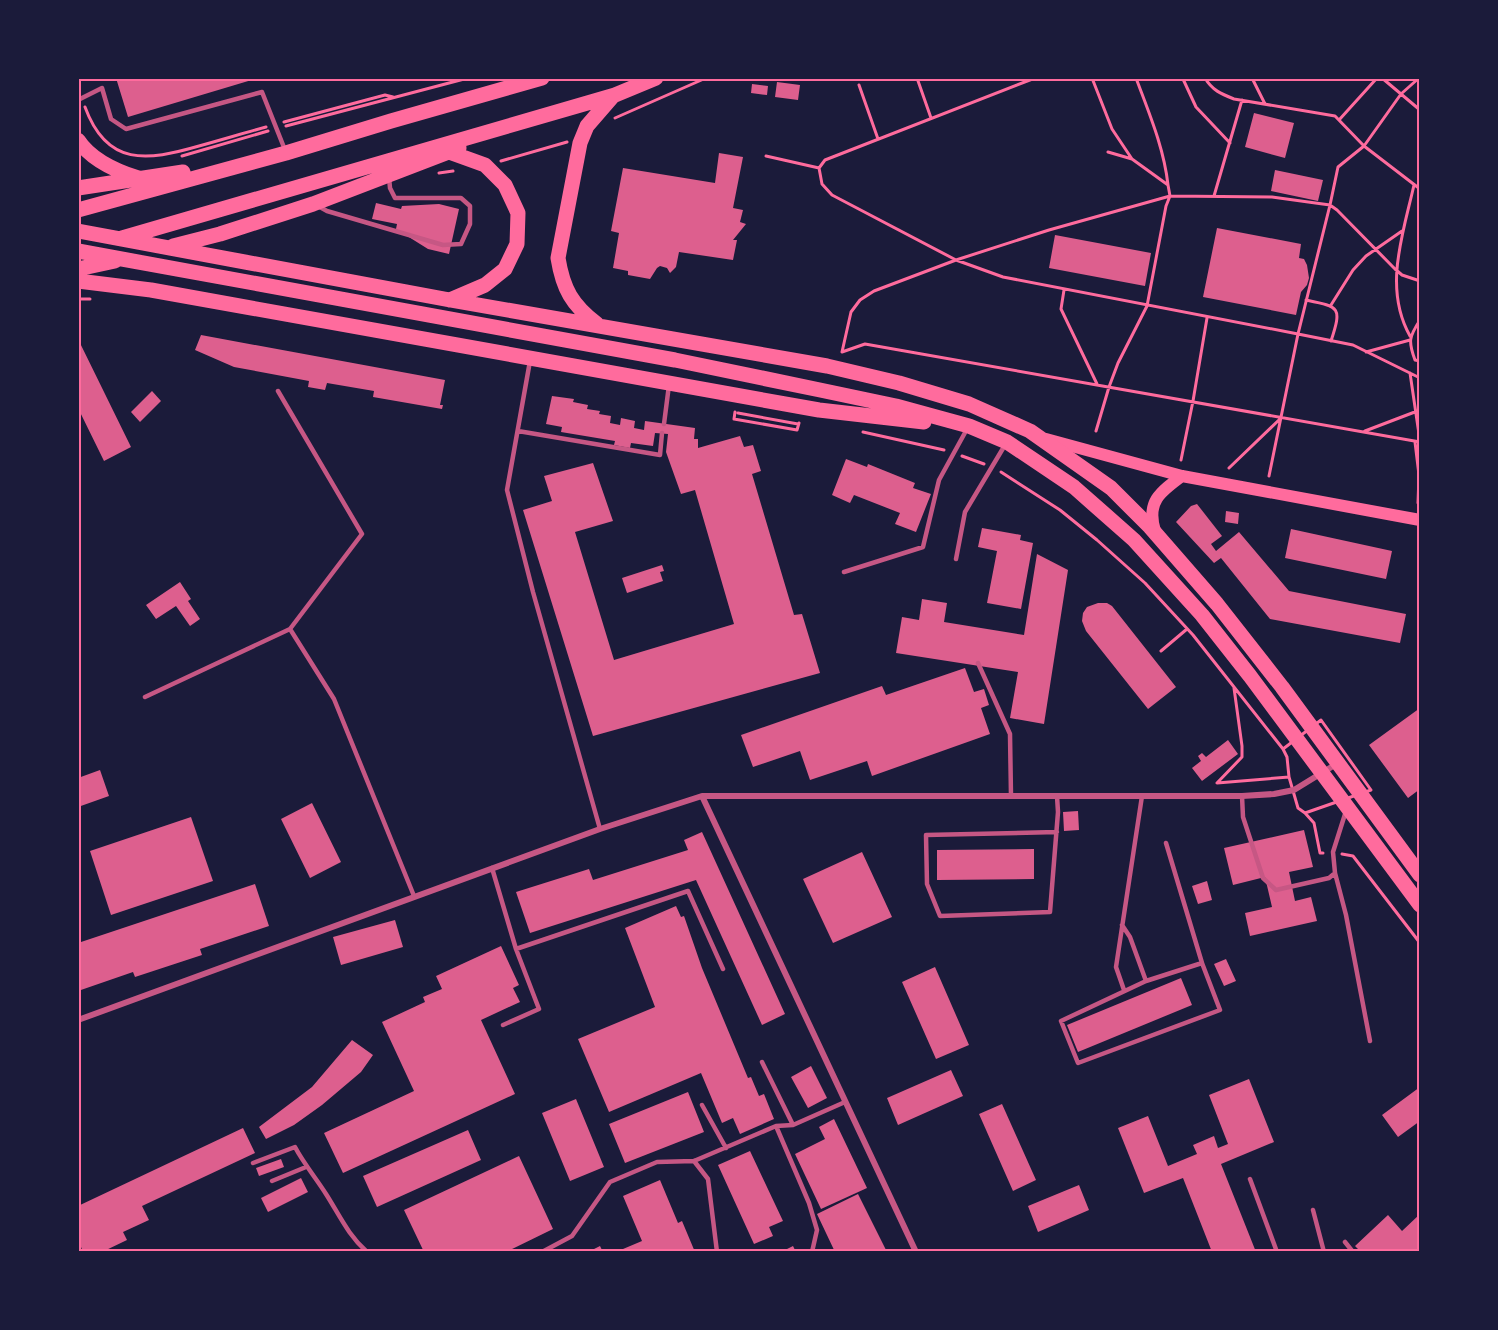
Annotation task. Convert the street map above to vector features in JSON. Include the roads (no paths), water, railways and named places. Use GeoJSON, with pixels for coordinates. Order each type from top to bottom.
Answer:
{"type":"FeatureCollection","features":[{"type":"Feature","properties":{"kind":"main road"},"geometry":{"type":"LineString","coordinates":[[78,210],[286,153],[542,78]]}},
{"type":"Feature","properties":{"kind":"main road"},"geometry":{"type":"LineString","coordinates":[[78,251],[615,95],[656,78]]}},
{"type":"Feature","properties":{"kind":"main road"},"geometry":{"type":"LineString","coordinates":[[600,326],[581,312],[569,295],[561,276],[558,258],[580,143],[586,126],[615,95]]}},
{"type":"Feature","properties":{"kind":"main road"},"geometry":{"type":"LineString","coordinates":[[78,269],[220,234],[313,204],[520,122]]}},
{"type":"Feature","properties":{"kind":"main road"},"geometry":{"type":"LineString","coordinates":[[78,140],[105,164],[119,172],[144,180]]}},
{"type":"Feature","properties":{"kind":"main road"},"geometry":{"type":"LineString","coordinates":[[449,152],[485,165],[505,185],[518,213],[517,244],[505,269],[485,285],[450,300]]}},
{"type":"Feature","properties":{"kind":"main road"},"geometry":{"type":"LineString","coordinates":[[78,188],[144,180],[286,153]]}},
{"type":"Feature","properties":{"kind":"main road"},"geometry":{"type":"LineString","coordinates":[[78,231],[450,300],[827,366],[899,383],[969,404],[1042,438],[1182,476],[1420,520]]}},
{"type":"Feature","properties":{"kind":"main road"},"geometry":{"type":"LineString","coordinates":[[78,251],[686,362],[896,406],[969,426],[1007,442],[1074,487],[1134,540],[1202,615],[1420,905]]}},
{"type":"Feature","properties":{"kind":"main road"},"geometry":{"type":"LineString","coordinates":[[78,281],[151,290],[819,410],[969,426]]}},
{"type":"Feature","properties":{"kind":"main road"},"geometry":{"type":"LineString","coordinates":[[1042,438],[1111,488],[1155,533],[1217,604],[1282,687],[1420,875]]}},
{"type":"Feature","properties":{"kind":"main road"},"geometry":{"type":"LineString","coordinates":[[1155,533],[1151,518],[1155,501],[1163,490],[1182,476]]}},
{"type":"Feature","properties":{"kind":"street"},"geometry":{"type":"LineString","coordinates":[[78,1020],[600,829],[702,796],[1242,796],[1294,790],[1338,764]]}},
{"type":"Feature","properties":{"kind":"street"},"geometry":{"type":"LineString","coordinates":[[702,796],[916,1252]]}},
{"type":"Feature","properties":{"kind":"lane"},"geometry":{"type":"LineString","coordinates":[[80,99],[102,88],[111,119],[126,129],[262,92],[286,153]]}},
{"type":"Feature","properties":{"kind":"lane"},"geometry":{"type":"LineString","coordinates":[[313,204],[327,211],[443,245],[461,243],[470,224],[470,206],[461,198],[395,198],[390,188],[388,175]]}},
{"type":"Feature","properties":{"kind":"lane"},"geometry":{"type":"LineString","coordinates":[[530,358],[507,490],[600,829]]}},
{"type":"Feature","properties":{"kind":"lane"},"geometry":{"type":"LineString","coordinates":[[664,424],[669,383]]}},
{"type":"Feature","properties":{"kind":"lane"},"geometry":{"type":"LineString","coordinates":[[145,697],[290,629],[362,534],[278,391]]}},
{"type":"Feature","properties":{"kind":"lane"},"geometry":{"type":"LineString","coordinates":[[844,572],[924,547],[939,480],[969,426]]}},
{"type":"Feature","properties":{"kind":"lane"},"geometry":{"type":"LineString","coordinates":[[518,431],[660,455],[662,433]]}},
{"type":"Feature","properties":{"kind":"lane"},"geometry":{"type":"LineString","coordinates":[[956,559],[965,512],[1007,442]]}},
{"type":"Feature","properties":{"kind":"lane"},"geometry":{"type":"LineString","coordinates":[[290,629],[334,699],[414,896]]}},
{"type":"Feature","properties":{"kind":"lane"},"geometry":{"type":"LineString","coordinates":[[978,663],[1010,734],[1011,796]]}},
{"type":"Feature","properties":{"kind":"lane"},"geometry":{"type":"LineString","coordinates":[[1057,832],[926,835],[927,884],[940,916],[1050,912],[1057,832],[1058,796]]}},
{"type":"Feature","properties":{"kind":"lane"},"geometry":{"type":"LineString","coordinates":[[1124,990],[1116,967],[1142,796]]}},
{"type":"Feature","properties":{"kind":"lane"},"geometry":{"type":"LineString","coordinates":[[1242,796],[1243,817],[1263,878],[1276,890],[1329,878],[1335,873]]}},
{"type":"Feature","properties":{"kind":"lane"},"geometry":{"type":"LineString","coordinates":[[1347,809],[1333,852],[1335,873],[1346,915],[1370,1041]]}},
{"type":"Feature","properties":{"kind":"lane"},"geometry":{"type":"LineString","coordinates":[[1166,843],[1202,963],[1220,1010],[1078,1063],[1061,1021],[1124,990],[1202,963]]}},
{"type":"Feature","properties":{"kind":"lane"},"geometry":{"type":"LineString","coordinates":[[492,868],[516,950],[539,1008],[503,1025]]}},
{"type":"Feature","properties":{"kind":"lane"},"geometry":{"type":"LineString","coordinates":[[516,950],[688,891],[723,969]]}},
{"type":"Feature","properties":{"kind":"lane"},"geometry":{"type":"LineString","coordinates":[[1122,925],[1130,937],[1146,981]]}},
{"type":"Feature","properties":{"kind":"lane"},"geometry":{"type":"LineString","coordinates":[[762,1062],[793,1125]]}},
{"type":"Feature","properties":{"kind":"lane"},"geometry":{"type":"LineString","coordinates":[[542,1252],[572,1236],[610,1182],[657,1162],[694,1161],[776,1126],[793,1125],[845,1101]]}},
{"type":"Feature","properties":{"kind":"lane"},"geometry":{"type":"LineString","coordinates":[[702,1105],[726,1148]]}},
{"type":"Feature","properties":{"kind":"lane"},"geometry":{"type":"LineString","coordinates":[[776,1126],[809,1203],[817,1230],[812,1252]]}},
{"type":"Feature","properties":{"kind":"lane"},"geometry":{"type":"LineString","coordinates":[[253,1163],[295,1147],[352,1238],[367,1252]]}},
{"type":"Feature","properties":{"kind":"lane"},"geometry":{"type":"LineString","coordinates":[[694,1161],[708,1179],[717,1252]]}},
{"type":"Feature","properties":{"kind":"lane"},"geometry":{"type":"LineString","coordinates":[[272,1181],[306,1167]]}},
{"type":"Feature","properties":{"kind":"lane"},"geometry":{"type":"LineString","coordinates":[[1250,1179],[1277,1252]]}},
{"type":"Feature","properties":{"kind":"lane"},"geometry":{"type":"LineString","coordinates":[[1313,1210],[1324,1252]]}},
{"type":"Feature","properties":{"kind":"lane"},"geometry":{"type":"LineString","coordinates":[[1345,1242],[1353,1252]]}}]}
